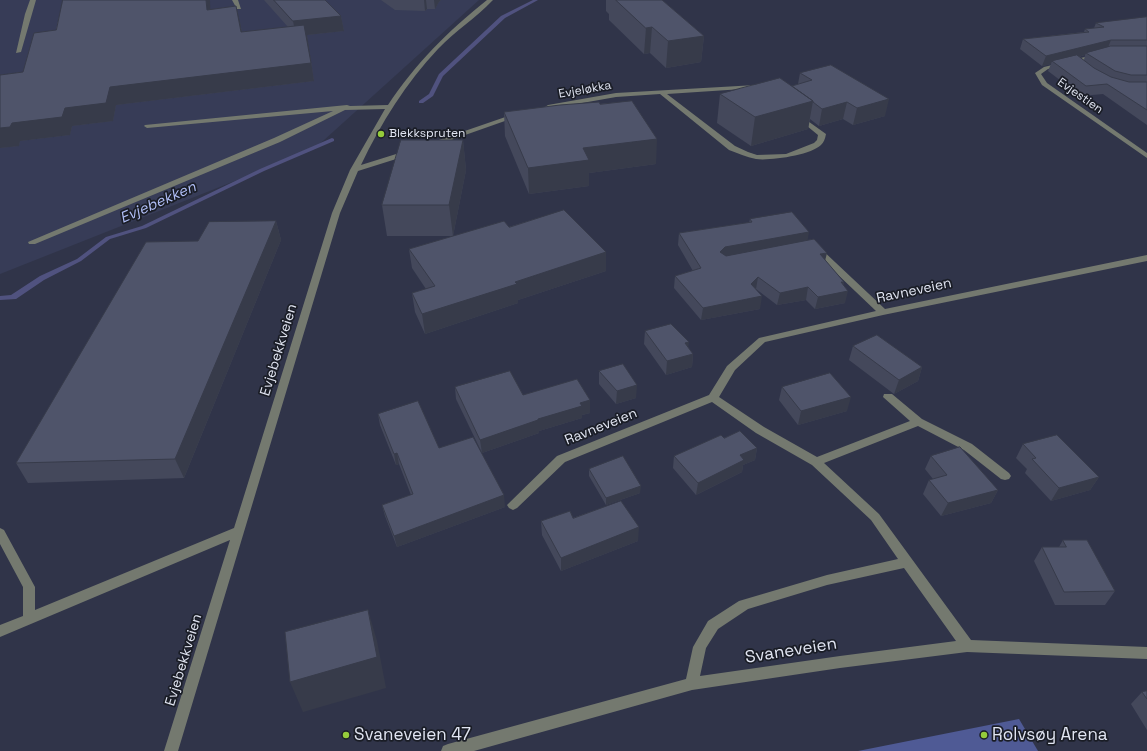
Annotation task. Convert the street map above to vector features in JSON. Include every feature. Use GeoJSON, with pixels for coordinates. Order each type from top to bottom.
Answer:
{"type":"FeatureCollection","features":[{"type":"Feature","properties":{"kind":"street"},"geometry":{"type":"LineString","coordinates":[[18,52],[33,0]]}},
{"type":"Feature","properties":{"kind":"street"},"geometry":{"type":"LineString","coordinates":[[235,0],[239,8]]}},
{"type":"Feature","properties":{"kind":"street","name":"Evjebekkveien"},"geometry":{"type":"LineString","coordinates":[[171,751],[336,213],[354,170],[389,107],[429,55],[448,36],[490,0]]}},
{"type":"Feature","properties":{"kind":"street","name":"Evjestien"},"geometry":{"type":"LineString","coordinates":[[1107,54],[1077,63],[1046,68],[1038,73],[1044,84],[1147,156]]}},
{"type":"Feature","properties":{"kind":"street","name":"Evjeløkka"},"geometry":{"type":"LineString","coordinates":[[541,108],[616,95],[761,89]]}},
{"type":"Feature","properties":{"kind":"street"},"geometry":{"type":"LineString","coordinates":[[662,93],[732,148],[757,156],[786,156],[817,145],[821,140],[822,134],[788,110]]}},
{"type":"Feature","properties":{"kind":"street"},"geometry":{"type":"LineString","coordinates":[[147,126],[306,110],[347,107],[389,107]]}},
{"type":"Feature","properties":{"kind":"street"},"geometry":{"type":"LineString","coordinates":[[32,242],[277,140],[347,107]]}},
{"type":"Feature","properties":{"kind":"street"},"geometry":{"type":"LineString","coordinates":[[354,170],[526,112]]}},
{"type":"Feature","properties":{"kind":"street"},"geometry":{"type":"LineString","coordinates":[[807,249],[814,247],[883,312]]}},
{"type":"Feature","properties":{"kind":"street","name":"Ravneveien"},"geometry":{"type":"LineString","coordinates":[[513,505],[561,459],[713,398],[731,368],[762,340],[883,312],[1147,258]]}},
{"type":"Feature","properties":{"kind":"street"},"geometry":{"type":"LineString","coordinates":[[888,397],[918,422],[968,447],[1004,476]]}},
{"type":"Feature","properties":{"kind":"street"},"geometry":{"type":"LineString","coordinates":[[713,398],[760,430],[816,462],[875,517],[967,646]]}},
{"type":"Feature","properties":{"kind":"street"},"geometry":{"type":"LineString","coordinates":[[816,462],[918,422]]}},
{"type":"Feature","properties":{"kind":"street"},"geometry":{"type":"LineString","coordinates":[[0,631],[238,531]]}},
{"type":"Feature","properties":{"kind":"street"},"geometry":{"type":"LineString","coordinates":[[0,533],[29,587],[29,619]]}},
{"type":"Feature","properties":{"kind":"street"},"geometry":{"type":"LineString","coordinates":[[692,684],[700,648],[713,625],[744,605],[827,580],[908,562]]}},
{"type":"Feature","properties":{"kind":"street","name":"Svaneveien"},"geometry":{"type":"LineString","coordinates":[[448,751],[692,684],[840,662],[967,646],[1147,653]]}},
{"type":"Feature","properties":{"kind":"shaded area"},"geometry":{"type":"Polygon","coordinates":[[[0,0],[479,0],[313,150],[0,274],[0,0]]]}},
{"type":"Feature","properties":{"kind":"shaded area","name":"Rolvsøy Arena"},"geometry":{"type":"Polygon","coordinates":[[[1019,719],[1038,751],[858,751],[1019,719]]]}},
{"type":"Feature","properties":{"kind":"building"},"geometry":{"type":"Polygon","coordinates":[[[63,0],[206,0],[207,10],[236,6],[241,32],[304,25],[311,63],[110,87],[106,103],[65,108],[62,117],[12,123],[10,127],[0,128],[0,75],[23,72],[34,33],[56,30],[63,0]]]}},
{"type":"Feature","properties":{"kind":"building"},"geometry":{"type":"Polygon","coordinates":[[[274,0],[325,0],[341,16],[293,21],[274,0]]]}},
{"type":"Feature","properties":{"kind":"building"},"geometry":{"type":"Polygon","coordinates":[[[616,0],[662,0],[704,36],[668,41],[652,27],[646,28],[616,0]]]}},
{"type":"Feature","properties":{"kind":"building"},"geometry":{"type":"Polygon","coordinates":[[[1147,17],[1147,40],[1111,40],[1046,56],[1023,39],[1089,32],[1085,29],[1104,27],[1096,23],[1147,17]]]}},
{"type":"Feature","properties":{"kind":"building"},"geometry":{"type":"Polygon","coordinates":[[[1111,46],[1147,46],[1147,75],[1131,75],[1115,71],[1086,53],[1111,46]]]}},
{"type":"Feature","properties":{"kind":"building"},"geometry":{"type":"Polygon","coordinates":[[[1077,55],[1094,68],[1111,77],[1129,82],[1147,82],[1147,110],[1107,84],[1086,86],[1052,61],[1077,55]]]}},
{"type":"Feature","properties":{"kind":"building"},"geometry":{"type":"Polygon","coordinates":[[[831,65],[889,99],[857,108],[847,102],[822,109],[792,86],[812,80],[800,73],[831,65]]]}},
{"type":"Feature","properties":{"kind":"building"},"geometry":{"type":"Polygon","coordinates":[[[780,78],[813,101],[755,117],[720,94],[780,78]]]}},
{"type":"Feature","properties":{"kind":"building"},"geometry":{"type":"Polygon","coordinates":[[[632,101],[657,139],[583,148],[589,160],[528,168],[504,112],[560,105],[599,102],[600,104],[632,101]]]}},
{"type":"Feature","properties":{"kind":"building"},"geometry":{"type":"Polygon","coordinates":[[[401,140],[463,140],[449,205],[382,205],[401,140]]]}},
{"type":"Feature","properties":{"kind":"building"},"geometry":{"type":"Polygon","coordinates":[[[564,210],[606,252],[515,282],[517,284],[422,314],[412,293],[435,286],[409,249],[504,221],[509,227],[564,210]]]}},
{"type":"Feature","properties":{"kind":"building"},"geometry":{"type":"Polygon","coordinates":[[[792,212],[809,232],[725,247],[720,252],[726,256],[814,239],[827,253],[820,254],[844,282],[841,282],[848,291],[818,297],[808,287],[780,293],[758,277],[751,284],[762,296],[703,308],[675,276],[701,268],[679,233],[752,222],[750,219],[792,212]]]}},
{"type":"Feature","properties":{"kind":"building"},"geometry":{"type":"Polygon","coordinates":[[[276,221],[175,459],[16,463],[146,242],[198,241],[209,222],[276,221]]]}},
{"type":"Feature","properties":{"kind":"building"},"geometry":{"type":"Polygon","coordinates":[[[671,324],[689,342],[685,343],[693,354],[667,361],[645,331],[671,324]]]}},
{"type":"Feature","properties":{"kind":"building"},"geometry":{"type":"Polygon","coordinates":[[[877,335],[922,367],[899,380],[853,346],[877,335]]]}},
{"type":"Feature","properties":{"kind":"building"},"geometry":{"type":"Polygon","coordinates":[[[623,364],[637,385],[617,391],[599,371],[623,364]]]}},
{"type":"Feature","properties":{"kind":"building"},"geometry":{"type":"Polygon","coordinates":[[[510,371],[523,395],[577,379],[590,400],[580,403],[582,406],[538,419],[480,440],[455,387],[510,371]]]}},
{"type":"Feature","properties":{"kind":"building"},"geometry":{"type":"Polygon","coordinates":[[[830,373],[851,397],[801,411],[782,387],[830,373]]]}},
{"type":"Feature","properties":{"kind":"building"},"geometry":{"type":"Polygon","coordinates":[[[418,401],[439,448],[473,437],[504,495],[394,536],[382,505],[413,494],[397,453],[394,454],[378,414],[418,401]]]}},
{"type":"Feature","properties":{"kind":"building"},"geometry":{"type":"Polygon","coordinates":[[[740,431],[757,448],[740,455],[744,460],[698,483],[674,456],[721,435],[724,438],[740,431]]]}},
{"type":"Feature","properties":{"kind":"building"},"geometry":{"type":"Polygon","coordinates":[[[1057,435],[1099,477],[1059,488],[1032,459],[1036,458],[1023,444],[1057,435]]]}},
{"type":"Feature","properties":{"kind":"building"},"geometry":{"type":"Polygon","coordinates":[[[960,447],[998,490],[948,503],[929,480],[947,475],[931,456],[960,447]]]}},
{"type":"Feature","properties":{"kind":"building"},"geometry":{"type":"Polygon","coordinates":[[[623,456],[641,486],[606,498],[589,469],[623,456]]]}},
{"type":"Feature","properties":{"kind":"building"},"geometry":{"type":"Polygon","coordinates":[[[621,501],[639,527],[561,558],[541,521],[570,511],[573,518],[621,501]]]}},
{"type":"Feature","properties":{"kind":"building"},"geometry":{"type":"Polygon","coordinates":[[[1063,540],[1087,540],[1115,591],[1064,592],[1042,547],[1066,547],[1063,540]]]}},
{"type":"Feature","properties":{"kind":"building"},"geometry":{"type":"Polygon","coordinates":[[[368,610],[377,657],[290,682],[285,632],[368,610]]]}},
{"type":"Feature","properties":{"kind":"building"},"geometry":{"type":"Polygon","coordinates":[[[1147,691],[1147,699],[1142,692],[1147,691]]]}},
{"type":"Feature","properties":{"kind":"waterway","name":"Evjebekken"},"geometry":{"type":"LineString","coordinates":[[421,102],[431,95],[441,75],[503,17],[536,0]]}},
{"type":"Feature","properties":{"kind":"waterway","name":"Evjebekken"},"geometry":{"type":"LineString","coordinates":[[0,298],[13,297],[42,278],[79,260],[108,238],[144,227],[262,170],[332,140]]}},
{"type":"Feature","properties":{"kind":"place","name":"Blekkspruten"},"geometry":{"type":"Point","coordinates":[381,134]}},
{"type":"Feature","properties":{"kind":"place","name":"Svaneveien 47"},"geometry":{"type":"Point","coordinates":[346,735]}},
{"type":"Feature","properties":{"kind":"place","name":"Rolvsøy Arena"},"geometry":{"type":"Point","coordinates":[984,735]}}]}
